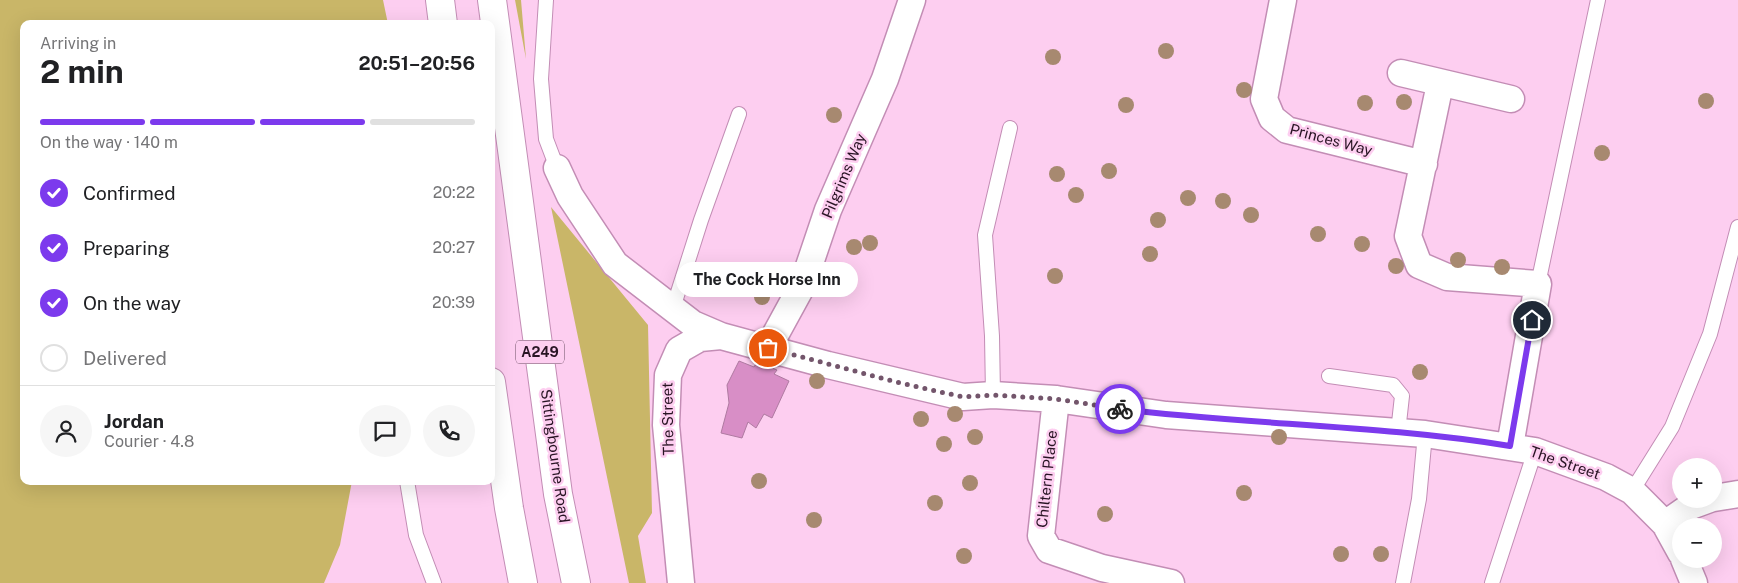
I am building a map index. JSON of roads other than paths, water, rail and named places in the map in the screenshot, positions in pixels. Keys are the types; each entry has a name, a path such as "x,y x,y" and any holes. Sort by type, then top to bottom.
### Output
{"highway":[{"path":"440,0 442,20"},
{"name":"Sittingbourne Road","path":"492,0 495,20"},
{"name":"Sittingbourne Road","path":"495,22 558,494 576,583"},
{"path":"495,410 509,508 523,583"}],"street":[{"name":"Pilgrims Way","path":"768,348 803,284 828,210 885,79 912,0"},
{"name":"Princes Way","path":"1283,0 1264,99 1272,118 1287,130 1424,164"},
{"path":"1401,74 1511,99"},
{"path":"1440,84 1408,236 1419,265 1447,277 1538,284 1523,448"},
{"path":"557,168 570,196 615,264 693,324 721,336"},
{"name":"The Street","path":"681,583 666,425 668,375 678,350 700,338 721,336 896,382 963,397 993,395 1056,399 1166,415 1425,434 1523,448 1606,477 1632,491 1664,524 1672,538"},
{"name":"Chiltern Place","path":"1056,399 1040,536 1049,550 1102,568 1171,582"},
{"path":"1722,497 1738,494"},
{"path":"1664,524 1688,508"},
{"path":"1688,568 1694,583"}],"lane":[{"path":"546,0 541,79 546,140 557,168"},
{"path":"1538,284 1598,0"},
{"path":"674,308 701,220 739,114"},
{"path":"993,395 992,336 985,235 1010,128"},
{"path":"1632,491 1672,427 1710,334 1738,227"},
{"path":"1330,376 1394,385 1402,396 1398,432"},
{"path":"1403,583 1419,499 1425,434"},
{"path":"1492,583 1523,448"},
{"path":"408,485 416,535 434,583"}],"place":[{"name":"The Cock Horse Inn","path":"768,348"}]}
